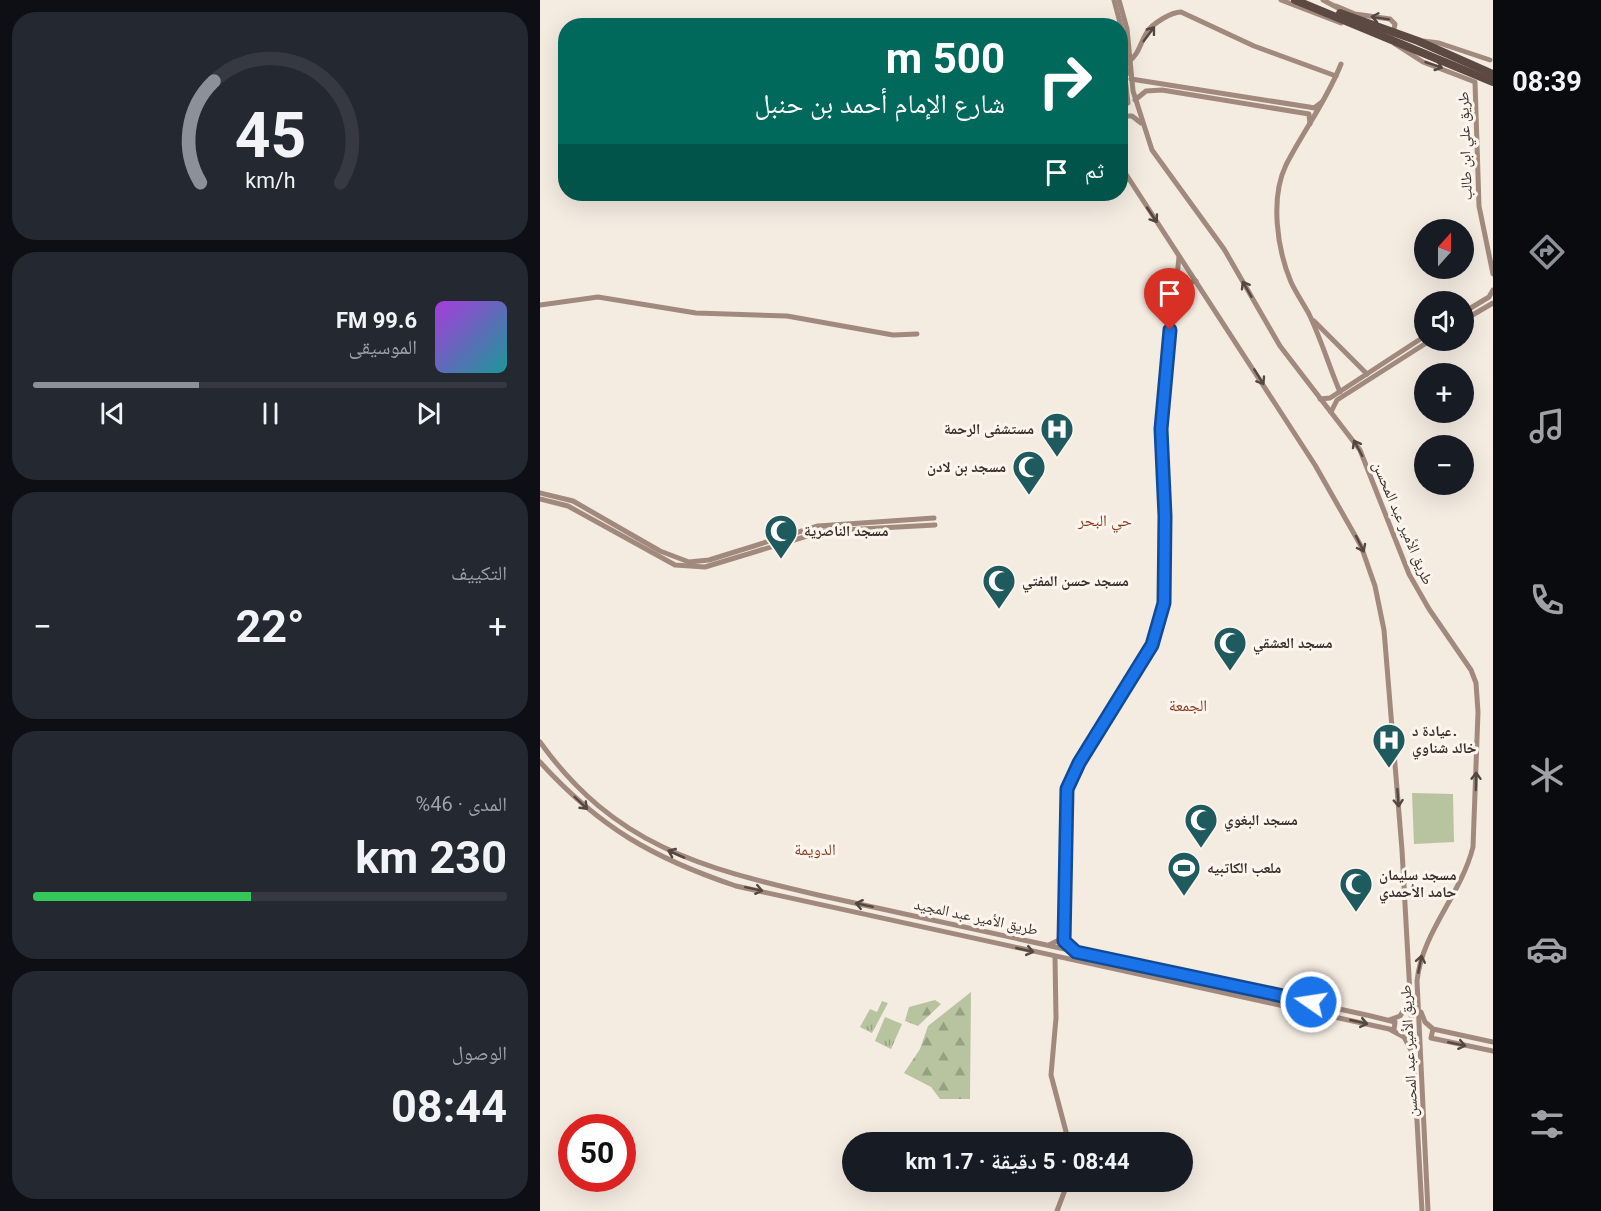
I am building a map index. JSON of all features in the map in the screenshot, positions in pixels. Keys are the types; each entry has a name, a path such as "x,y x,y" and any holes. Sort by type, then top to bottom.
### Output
{"highway":[{"path":"1296,0 1346,16 1493,82"},
{"path":"1311,3 1375,33 1418,41 1493,74"}],"main road":[{"path":"1114,0 1119,18"},
{"name":"طريق الأمير عبد المحسن","path":"1119,0 1124,18"},
{"path":"1281,0 1375,33"},
{"path":"1323,0 1355,14 1390,19 1395,24 1389,35"},
{"path":"1336,6 1346,16"},
{"path":"1128,62 1133,58 1149,30 1176,12 1203,21 1254,46 1336,75"},
{"name":"طريق علي ابن طالب","path":"1389,35 1423,62 1469,77 1475,82 1478,90 1475,122 1479,206 1493,274"},
{"path":"1418,41 1439,43 1490,60"},
{"name":"طريق الأمير عبد المحسن","path":"1128,62 1135,100 1152,150 1210,229 1280,346 1360,450 1409,574 1429,609 1471,670 1476,683 1478,712 1473,847 1467,867 1424,947 1418,972 1425,1203 1422,1211"},
{"path":"1340,392 1309,315 1291,284 1282,257 1278,201 1279,188 1286,166 1325,99 1341,64"},
{"path":"1131,79 1163,87 1309,110 1318,106 1325,99"},
{"path":"1135,100 1146,91 1163,87"},
{"path":"1309,110 1310,125"},
{"path":"1128,116 1132,116 1142,124"},
{"name":"طريق الأمير عبد المحسن","path":"1128,177 1336,500 1365,556 1378,596 1425,1203 1430,1211"},
{"path":"1076,952 1064,941 1067,789 1079,763 1152,645 1164,603 1165,516 1161,429 1172,305 1179,257"},
{"path":"1172,305 1177,292 1187,283 1196,281"},
{"path":"1474,306 1489,297 1493,290"},
{"path":"540,305 598,297 696,313 787,316 893,335 917,334"},
{"path":"1474,314 1493,303"},
{"path":"1309,315 1325,335 1366,374"},
{"path":"1320,399 1330,398 1414,343"},
{"path":"1331,412 1337,400 1414,351"},
{"path":"540,493 573,501 660,551 689,562 720,557 818,526 934,518"},
{"path":"540,499 568,506 667,561 688,568 705,567 824,531 935,525"},
{"path":"1372,600 1378,596"},
{"name":"طريق الأمير عبد المجيد","path":"540,742 565,775 621,824 657,845 698,864 740,877 1389,1020"},
{"name":"طريق الأمير عبد المجيد","path":"540,762 589,811 651,852 695,872 736,886 1387,1028"},
{"path":"887,918 888,910"},
{"path":"1048,945 1059,940 1064,925"},
{"path":"1055,957 1057,1002 1051,1075 1066,1132"},
{"path":"1180,982 1182,973"},
{"path":"1389,1020 1404,1013 1409,999"},
{"path":"1419,1007 1425,1022 1432,1029 1493,1042"},
{"path":"1387,1028 1394,1030 1396,1026 1395,1022 1389,1020"},
{"path":"1387,1028 1404,1037 1413,1054"},
{"path":"1421,1053 1431,1038 1432,1029"},
{"path":"1431,1038 1493,1052"},
{"path":"1057,1211 1064,1192"}],"green space":[{"path":"1412,793 1453,794 1454,842 1414,844"},
{"path":"971,992 970,1099 940,1099 931,1087 904,1073 920,1049 928,1026"},
{"path":"935,1000 941,1004 918,1026 905,1021 909,1007"},
{"path":"882,1001 888,1003 872,1033 860,1027 870,1009 877,1012"},
{"path":"885,1017 902,1024 891,1049 875,1041"}],"place":[{"name":"مستشفى الرحمة","path":"1057,458"},
{"name":"مسجد بن لادن","path":"1029,496"},
{"name":"مسجد الناصرية","path":"781,560"},
{"name":"مسجد حسن المفتي","path":"999,610"},
{"name":"مسجد العشقي","path":"1230,672"},
{"name":"عيادة د. خالد شناوي","path":"1389,769"},
{"name":"مسجد البغوي","path":"1201,849"},
{"name":"ملعب الكاتبيه","path":"1184,897"},
{"name":"مسجد سليمان حامد الأحمدي","path":"1356,913"}],"district":[{"name":"حي البحر","path":"1105,520"},
{"name":"الجمعة","path":"1188,705"},
{"name":"الدويمة","path":"815,849"}],"route":[{"path":"1170,330 1161,429 1165,516 1164,603 1152,645 1069,782 1065,799 1064,821 1064,941 1076,952 1311,1002"}]}
